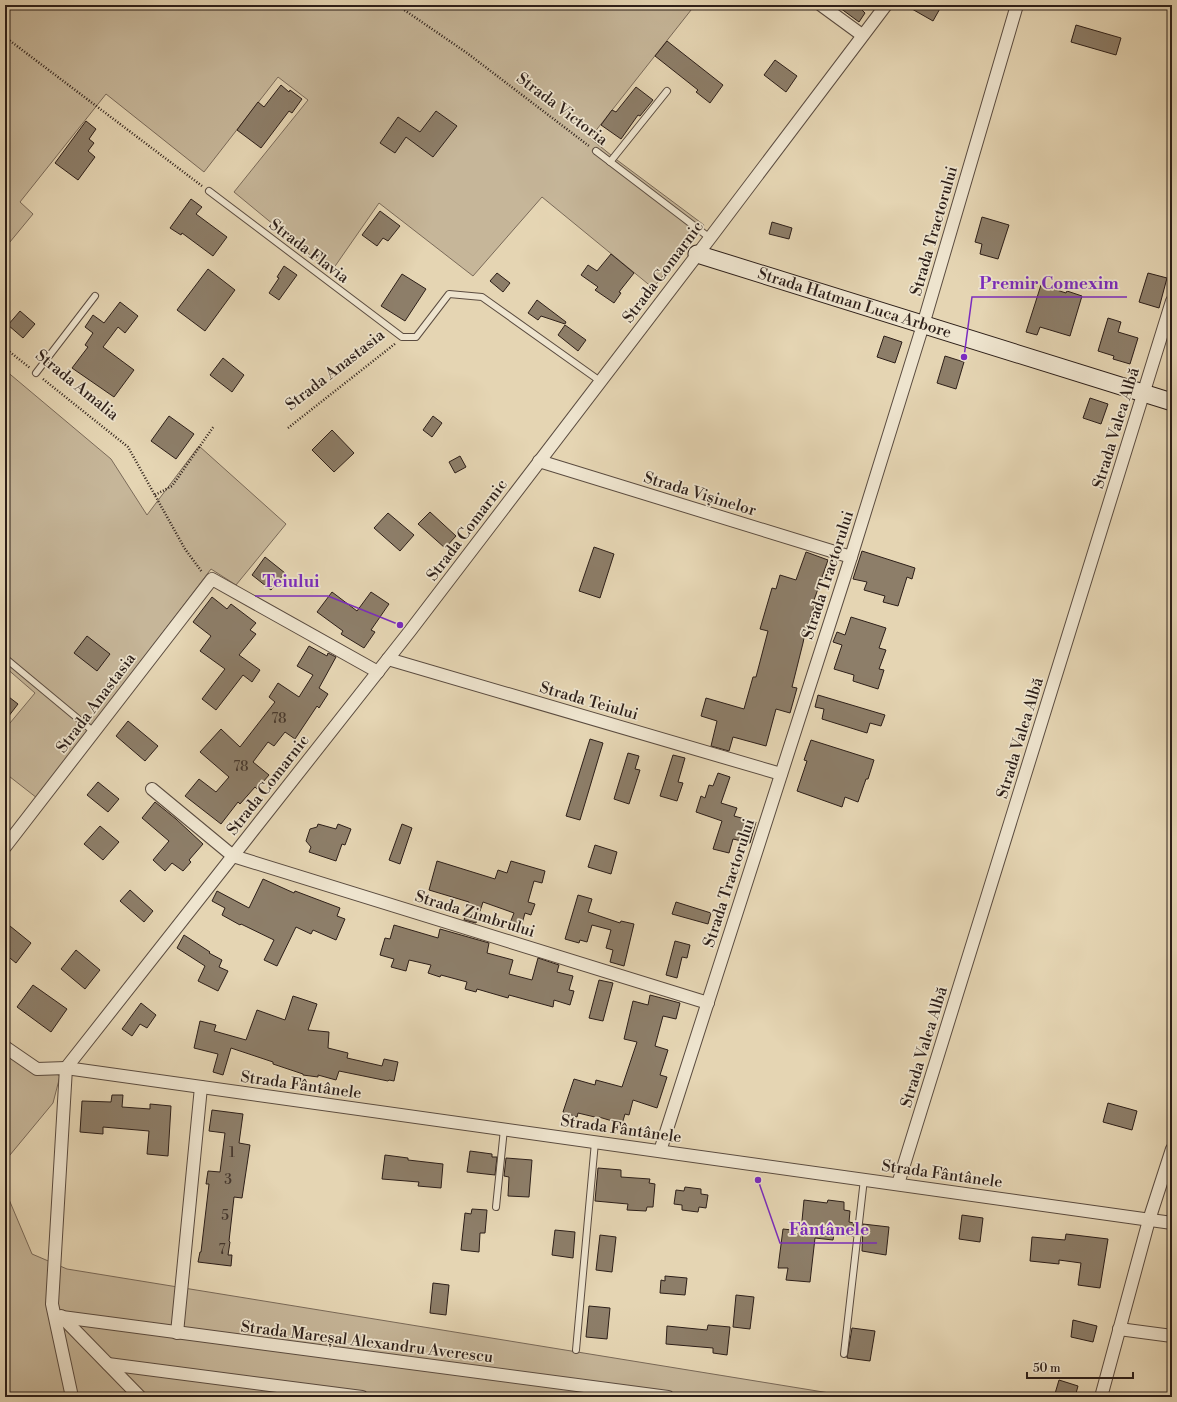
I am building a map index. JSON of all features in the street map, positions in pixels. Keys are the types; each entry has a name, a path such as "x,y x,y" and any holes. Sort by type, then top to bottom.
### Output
{"street":[{"path":"821,5 862,35"},
{"name":"Strada Comarnic","path":"66,1068 378,672 886,5"},
{"name":"Strada Tractorului","path":"660,1151 851,557 923,325 1017,5"},
{"name":"Strada Hatman Luca Arbore","path":"697,254 1172,402"},
{"name":"Strada Valea Albă","path":"898,1184 1172,301"},
{"name":"Strada Vișinelor","path":"539,461 851,557"},
{"path":"212,579 378,672"},
{"name":"Strada Anastasia","path":"5,847 212,579"},
{"name":"Strada Teiului","path":"388,659 781,774"},
{"path":"152,789 233,856"},
{"name":"Strada Zimbrului","path":"233,856 708,1003"},
{"name":"Strada Fântânele","path":"5,1047 37,1069 66,1068 1172,1223"},
{"path":"66,1068 52,1304 72,1397"},
{"path":"177,1333 201,1087"},
{"path":"1101,1397 1149,1220 1172,1149"},
{"path":"52,1304 62,1317 140,1397"},
{"name":"Strada Mareșal Alexandru Averescu","path":"62,1317 668,1397"},
{"path":"1119,1329 1172,1336"},
{"path":"108,1364 362,1397"}],"lane":[{"path":"610,162 667,91"},
{"name":"Strada Victoria","path":"596,151 710,238"},
{"name":"Strada Flavia","path":"209,191 402,337"},
{"path":"402,337 416,337 449,294 482,297 600,381"},
{"path":"36,373 95,296"},
{"path":"5,658 94,732"},
{"path":"496,1207 504,1129"},
{"path":"576,1350 596,1142"},
{"path":"844,1354 864,1179"}],"path":[{"name":"Strada Victoria","path":"397,5 467,53 596,151"},
{"path":"5,37 209,191"},
{"name":"Strada Anastasia","path":"288,428 402,337"},
{"name":"Strada Amalia","path":"5,348 128,447 155,495"},
{"path":"212,579 200,570 185,549 155,495 172,486 214,426"}],"shaded area":[{"path":"5,5 695,5 590,138 704,225 653,288 542,197 473,276 379,203 331,272 234,192 308,100 278,77 204,172 106,94 20,202 33,214 5,248"},
{"path":"5,370 111,459 147,515 199,446 286,524 236,585 211,569 37,798 5,773 5,729 35,693 5,667"},
{"path":"5,1046 60,1076 53,1103 5,1161"},
{"path":"5,1190 32,1254 67,1269 854,1397 5,1397"}],"building":[{"path":"836,5 864,5 861,9 865,13 859,22"},
{"path":"905,5 942,5 933,21"},
{"path":"1076,25 1121,38 1116,55 1071,42"},
{"path":"667,41 723,85 710,103 696,92 698,90 655,56"},
{"path":"775,60 797,76 786,92 764,75"},
{"path":"281,85 289,92 290,90 302,99 292,113 289,111 261,148 237,130 258,102 264,107"},
{"path":"636,87 653,100 640,116 638,115 621,139 601,125 612,110 616,112"},
{"path":"436,111 457,126 433,157 406,137 395,153 380,143 398,117 420,132"},
{"path":"86,121 96,129 89,139 94,143 88,151 95,157 78,180 55,163"},
{"path":"191,199 202,207 196,214 227,237 213,256 182,233 181,235 170,228"},
{"path":"380,211 400,226 388,241 383,238 377,246 362,235"},
{"path":"982,217 1009,225 998,259 980,254 982,244 975,242"},
{"path":"772,222 792,228 789,239 769,234"},
{"path":"611,254 634,273 619,292 621,293 614,303 595,290 598,287 581,275 588,265 597,271"},
{"path":"284,266 297,275 279,300 269,293 279,278 277,277"},
{"path":"208,269 235,290 205,331 177,310"},
{"path":"497,273 510,283 503,292 490,281"},
{"path":"1148,273 1167,278 1159,308 1139,302"},
{"path":"402,274 426,289 405,321 381,306"},
{"path":"1041,285 1066,293 1067,291 1082,296 1070,336 1040,327 1037,335 1026,332"},
{"path":"537,300 566,322 565,324 541,316 538,320 528,313"},
{"path":"120,302 138,316 125,333 118,327 103,347 134,370 114,397 72,368 88,347 85,345 93,333 85,327 93,315 104,323"},
{"path":"20,311 35,324 23,338 8,325"},
{"path":"1108,318 1121,322 1118,332 1138,338 1130,364 1113,359 1114,356 1098,351"},
{"path":"565,325 586,340 578,351 558,335"},
{"path":"884,336 902,342 895,363 877,357"},
{"path":"945,356 964,362 956,389 937,383"},
{"path":"223,358 244,375 232,392 210,375"},
{"path":"1090,398 1108,404 1101,424 1083,418"},
{"path":"169,416 194,434 176,459 151,441"},
{"path":"433,416 442,423 432,437 423,430"},
{"path":"332,430 354,453 334,472 312,450"},
{"path":"460,456 466,467 455,473 449,462"},
{"path":"430,512 456,536 445,548 418,524"},
{"path":"388,513 414,535 400,551 374,528"},
{"path":"594,547 614,554 600,598 579,591"},
{"path":"862,551 915,568 912,579 907,577 898,606 883,602 885,596 864,590 867,582 853,579"},
{"path":"806,552 828,560 813,603 815,604 805,633 792,687 797,688 790,713 776,709 766,746 733,737 729,751 711,746 717,721 701,716 706,698 744,709 753,677 756,677 768,631 760,629 772,588 776,589 780,575 796,580"},
{"path":"265,557 285,573 271,590 252,575"},
{"path":"332,592 357,611 371,592 389,604 371,630 375,632 364,648 341,634 343,631 317,612"},
{"path":"212,597 227,609 231,604 256,623 250,630 256,634 239,655 260,670 252,682 243,675 216,710 202,699 225,669 200,651 211,636 193,622"},
{"path":"851,617 886,628 879,648 886,650 879,669 884,670 878,689 853,681 854,675 834,669 842,645 833,642 837,632 845,635"},
{"path":"87,636 110,654 97,671 74,653"},
{"path":"309,646 327,656 328,653 336,657 319,688 328,694 319,708 317,706 295,739 285,732 274,746 268,742 253,762 269,775 257,789 255,787 240,804 238,802 221,824 185,796 199,779 216,792 229,777 200,752 221,729 240,747 275,702 269,697 278,683 299,697 313,675 297,666"},
{"path":"5,694 18,704 5,721"},
{"path":"818,695 885,715 881,726 870,723 867,733 822,719 824,709 815,707"},
{"path":"128,721 158,746 145,761 116,736"},
{"path":"590,739 603,743 580,820 566,816"},
{"path":"811,740 874,760 858,802 845,797 842,807 797,791 807,761 804,760"},
{"path":"628,753 639,756 635,769 640,770 629,804 614,799"},
{"path":"673,755 685,758 678,782 683,783 677,801 660,796"},
{"path":"718,773 730,777 721,803 737,808 734,816 756,822 750,843 733,839 729,853 713,849 722,821 696,812 701,796 705,798 709,785 713,786"},
{"path":"98,782 119,799 108,812 87,795"},
{"path":"155,802 203,844 189,860 191,862 183,871 172,863 165,871 153,860 169,841 142,818"},
{"path":"318,824 336,829 338,824 351,829 345,845 342,844 336,861 309,852 311,847 306,841 310,829 317,827"},
{"path":"402,824 412,828 400,864 389,860"},
{"path":"100,826 119,842 103,860 84,844"},
{"path":"595,845 617,852 611,874 588,867"},
{"path":"437,861 495,879 498,870 507,873 511,861 545,871 542,883 534,881 528,902 535,904 531,915 525,913 521,927 510,923 514,913 483,902 476,923 464,920 469,902 429,890"},
{"path":"263,879 294,893 295,891 340,908 337,916 345,919 336,940 313,930 311,934 296,927 277,966 264,960 274,940 241,924 240,925 222,915 225,908 212,901 217,891 249,908"},
{"path":"130,890 153,911 144,922 120,901"},
{"path":"578,895 592,899 588,912 620,923 621,921 634,924 624,966 610,962 613,950 606,948 611,930 592,925 587,942 580,940 579,943 565,939"},
{"path":"676,902 711,913 708,924 672,914"},
{"path":"5,922 31,943 16,963 5,954"},
{"path":"394,925 438,938 440,929 489,943 487,953 513,960 509,974 532,980 538,958 559,965 557,972 573,976 569,990 574,991 570,1005 554,1000 553,1007 509,995 508,998 477,989 476,992 465,989 467,982 428,973 431,965 409,960 406,971 391,967 394,959 380,955 385,938 390,939"},
{"path":"184,935 210,952 209,953 222,960 219,967 228,971 218,991 198,981 205,966 177,948"},
{"path":"675,941 690,945 687,958 682,957 677,978 666,975"},
{"path":"76,950 100,970 85,989 61,969"},
{"path":"599,980 613,983 603,1021 589,1018"},
{"path":"33,985 67,1009 51,1032 17,1007"},
{"path":"650,995 680,1003 676,1019 663,1016 655,1046 668,1050 660,1075 667,1077 657,1108 633,1100 629,1115 625,1114 622,1124 599,1117 578,1113 577,1117 563,1112 574,1079 595,1085 596,1080 622,1087 637,1042 624,1039 633,1001 648,1005"},
{"path":"293,996 317,1004 308,1030 329,1032 328,1048 348,1053 347,1058 382,1066 384,1059 398,1062 394,1081 339,1071 336,1080 318,1075 318,1077 303,1075 273,1064 273,1062 231,1048 223,1075 213,1072 218,1054 194,1048 200,1021 216,1025 214,1031 246,1040 257,1010 285,1020"},
{"path":"141,1003 156,1015 147,1028 140,1024 132,1036 122,1029"},
{"path":"112,1095 123,1095 122,1107 150,1109 150,1104 171,1106 168,1156 147,1154 149,1131 103,1127 103,1134 80,1132 82,1101 111,1102"},
{"path":"1108,1103 1137,1111 1132,1130 1103,1122"},
{"path":"212,1110 243,1114 239,1143 250,1145 242,1198 234,1197 228,1255 232,1255 231,1266 198,1262 201,1252 209,1184 206,1184 208,1171 220,1172 225,1133 209,1131"},
{"path":"470,1151 492,1154 492,1157 497,1157 495,1175 467,1172"},
{"path":"385,1155 408,1158 408,1160 443,1164 441,1188 418,1186 419,1182 382,1179"},
{"path":"506,1158 532,1160 529,1197 508,1196 509,1177 504,1176"},
{"path":"598,1168 621,1170 621,1177 650,1179 649,1183 655,1184 653,1207 647,1207 646,1211 627,1210 628,1204 595,1201"},
{"path":"685,1187 701,1189 701,1194 708,1195 706,1208 699,1207 698,1212 682,1210 682,1205 674,1204 676,1190 684,1191"},
{"path":"804,1200 827,1203 828,1200 844,1202 844,1210 850,1211 849,1222 854,1223 853,1236 834,1234 833,1240 815,1238 810,1282 786,1280 788,1268 778,1268 783,1229 801,1231"},
{"path":"472,1209 487,1210 485,1233 480,1233 479,1252 461,1250 465,1213 471,1214"},
{"path":"962,1215 983,1218 980,1242 959,1239"},
{"path":"863,1224 889,1227 886,1255 862,1251"},
{"path":"555,1230 575,1232 573,1258 552,1255"},
{"path":"1066,1234 1108,1239 1100,1288 1078,1285 1081,1263 1059,1260 1059,1264 1030,1261 1032,1237 1065,1240"},
{"path":"600,1235 616,1237 612,1272 596,1270"},
{"path":"665,1276 687,1278 685,1295 660,1293 661,1280 665,1281"},
{"path":"433,1283 449,1285 446,1315 430,1313"},
{"path":"736,1295 754,1297 750,1329 733,1327"},
{"path":"589,1306 610,1308 607,1339 586,1337"},
{"path":"1073,1320 1097,1326 1093,1342 1071,1337"},
{"path":"708,1325 730,1327 727,1355 713,1353 713,1348 666,1344 667,1326 707,1330"},
{"path":"852,1328 875,1331 870,1361 847,1358"},
{"path":"1059,1380 1078,1386 1075,1397 1054,1397"}],"place":[{"name":"Premir Comexim","path":"964,357"},
{"name":"Teiului","path":"400,625"},
{"name":"Fântânele","path":"758,1180"}]}
